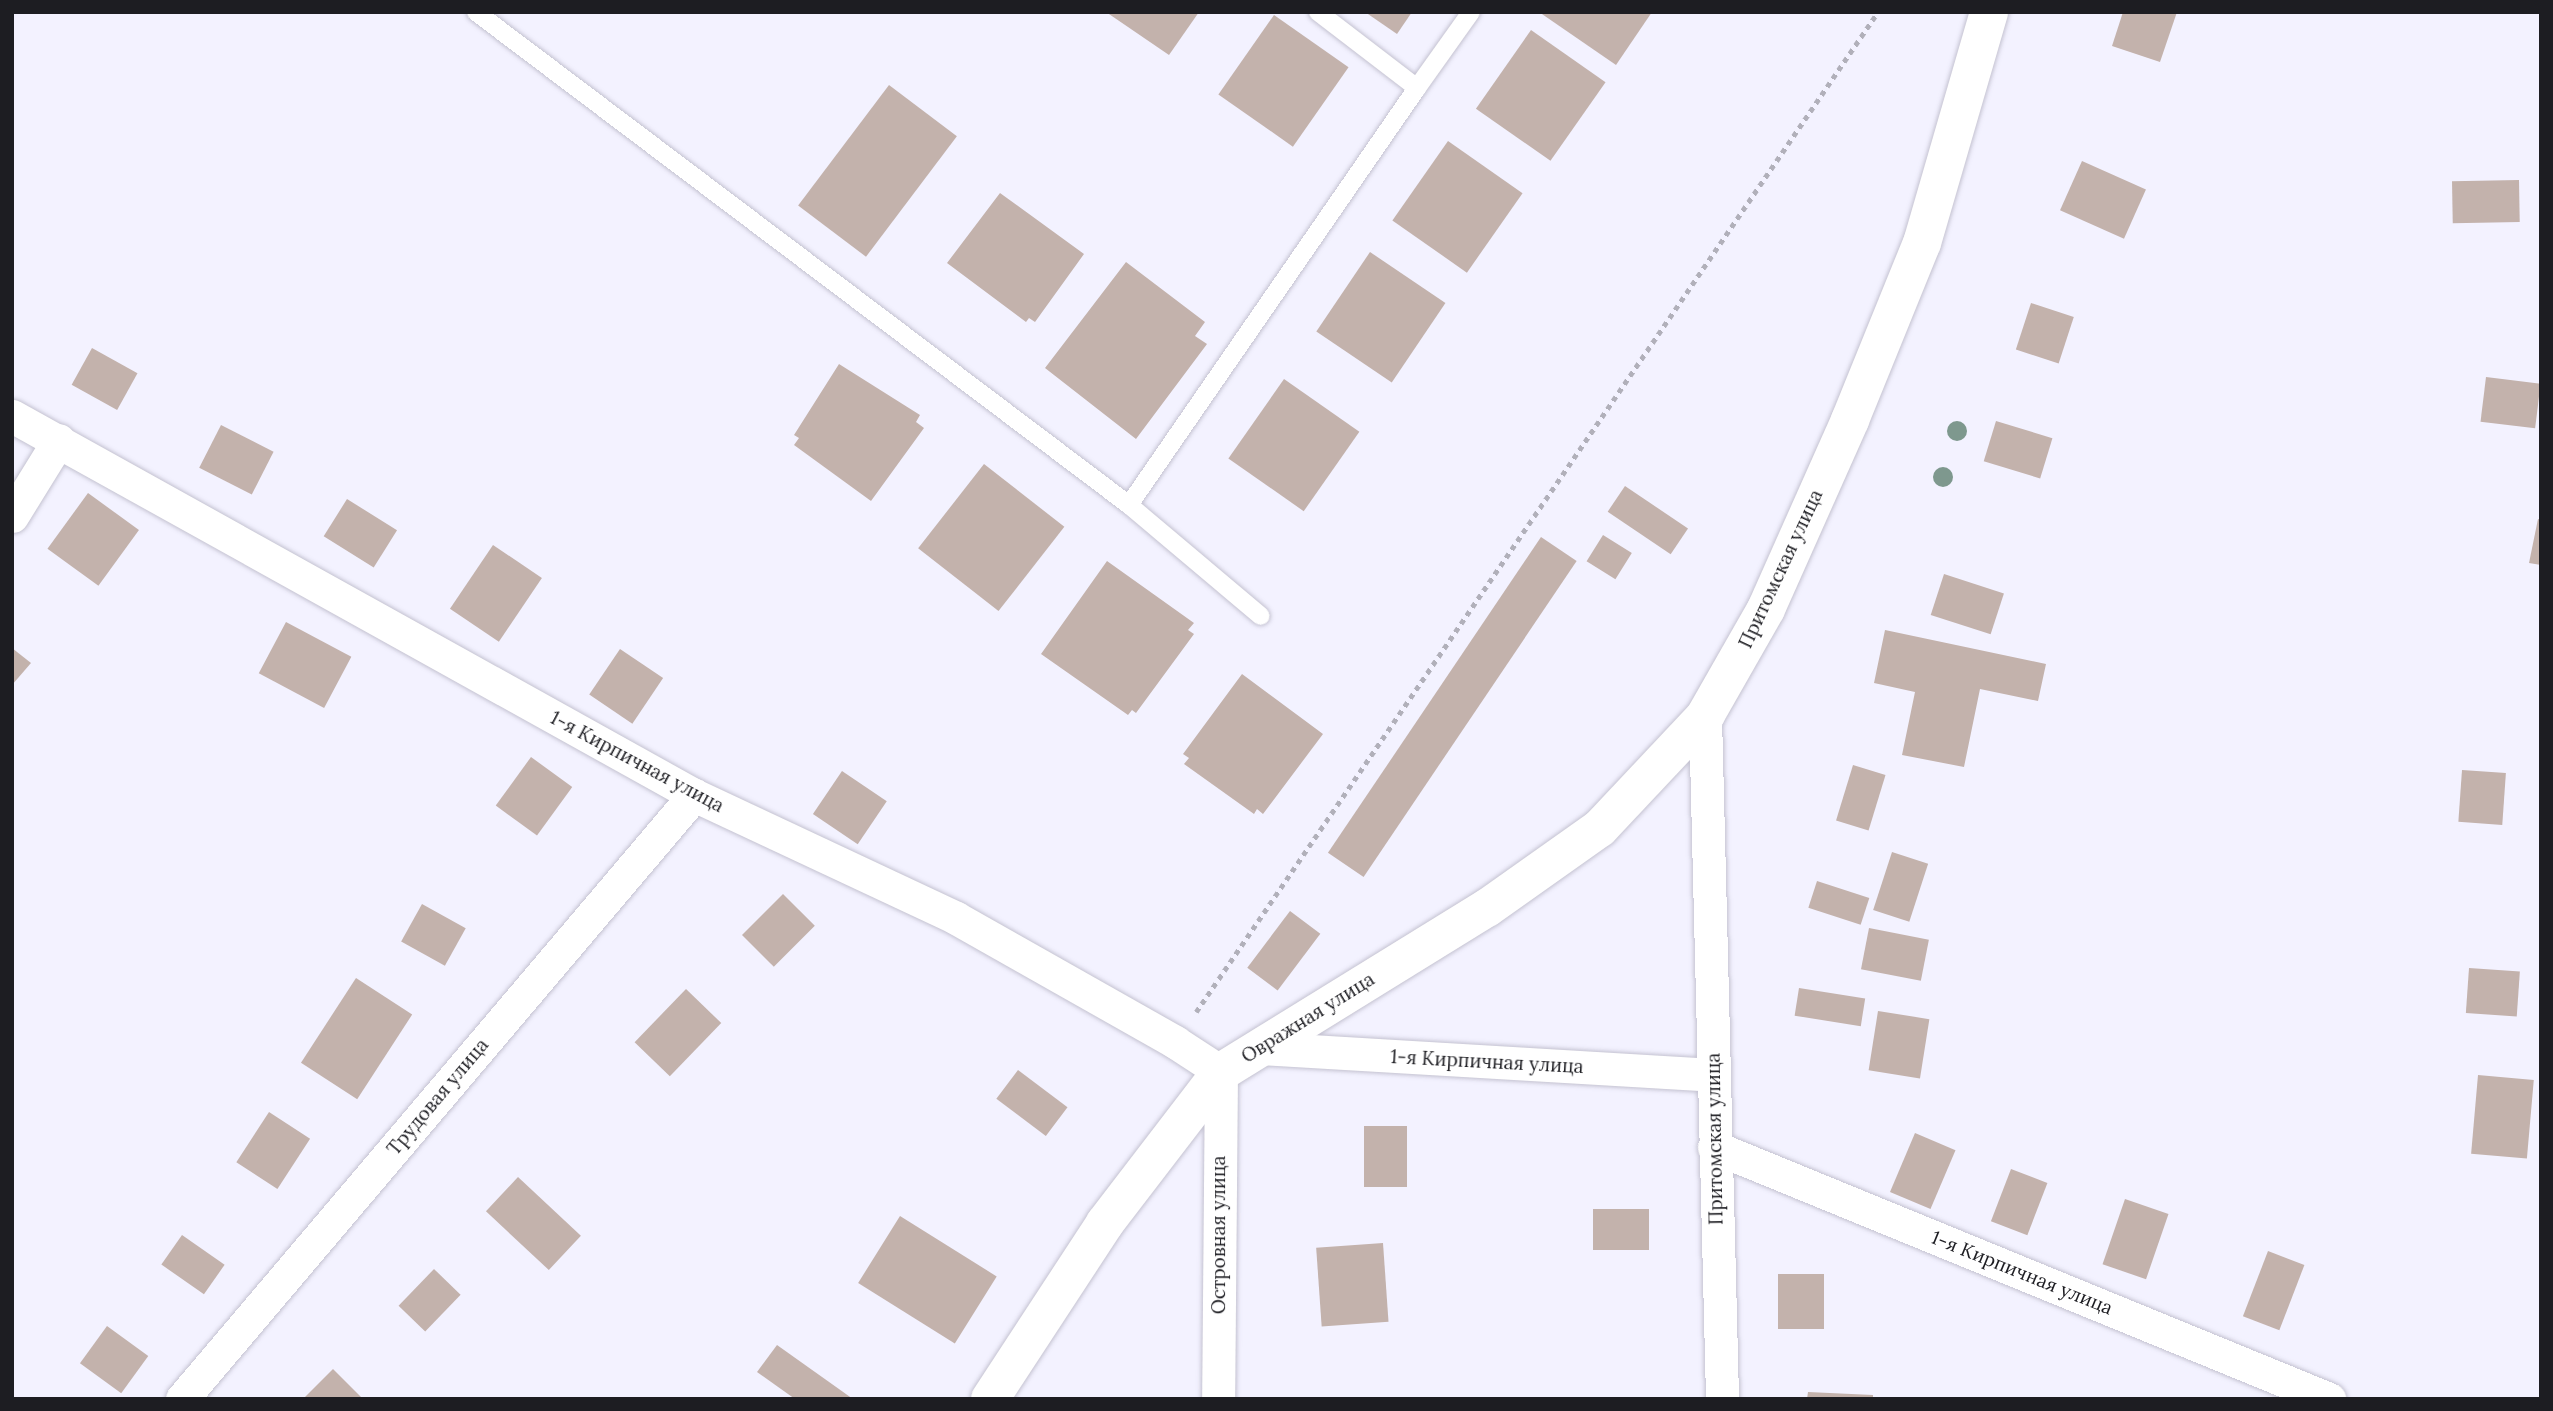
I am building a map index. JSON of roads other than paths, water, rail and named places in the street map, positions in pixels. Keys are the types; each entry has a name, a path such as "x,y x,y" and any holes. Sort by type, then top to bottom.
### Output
{"street":[{"name":"Притомская улица","path":"1722,1399 1705,716 1766,609 1917,256 1989,12"},
{"name":"1-я Кирпичная улица","path":"12,416 694,795 956,918 1175,1042 1221,1072"},
{"path":"12,516 59,440"},
{"name":"Овражная улица","path":"990,1399 1105,1223 1221,1072 1487,908 1600,828 1705,716"},
{"name":"Трудовая улица","path":"182,1399 694,795"},
{"name":"1-я Кирпичная улица","path":"1260,1048 1713,1075"},
{"name":"Островная улица","path":"1218,1399 1221,1072"},
{"name":"1-я Кирпичная улица","path":"1714,1147 2329,1399"}],"lane":[{"path":"476,12 1129,505 1261,616"},
{"path":"1318,12 1417,88"},
{"path":"1129,505 1471,12"}]}
